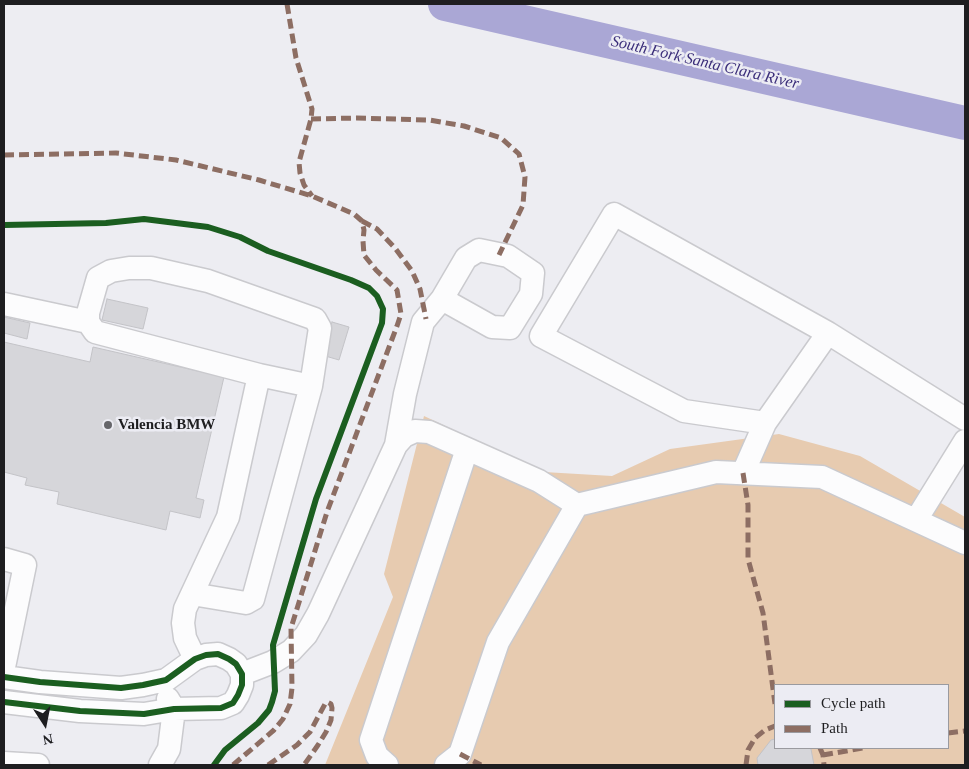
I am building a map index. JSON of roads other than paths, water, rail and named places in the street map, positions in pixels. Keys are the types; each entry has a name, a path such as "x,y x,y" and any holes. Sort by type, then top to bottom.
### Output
{"street":[{"path":"765,422 684,411 541,336 614,214 828,333 965,419"},
{"path":"192,594 246,603 254,599 311,386 320,328 315,320 208,281 151,268 129,268 111,271 98,278 88,314 88,322 95,332 259,375 311,386"},
{"path":"242,674 273,662 291,651 306,635 318,614 396,445 405,394 423,322 442,299"},
{"path":"4,304 88,322"},
{"path":"743,474 765,422 828,333"},
{"path":"195,659 185,638 183,623 185,610 228,517 259,375"},
{"path":"396,445 404,436 416,431 429,432 540,481 577,505 716,472 822,477 965,543"},
{"path":"916,520 965,441"},
{"path":"387,765 377,756 371,740 468,449"},
{"path":"446,765 460,754 498,642 577,505"},
{"path":"4,559 25,565 4,667"},
{"path":"4,677 40,682 120,688 166,680 195,659 206,655 218,654 229,658 236,664 242,674 242,685 238,695 233,702 221,708 174,710 144,714 4,702"},
{"path":"160,765 169,749 174,710 166,692 166,680"},
{"path":"4,763 38,765"}],"waterway":[{"name":"South Fork Santa Clara River","path":"445,4 965,123"}],"place":[{"name":"Valencia BMW","path":"108,425"}]}
